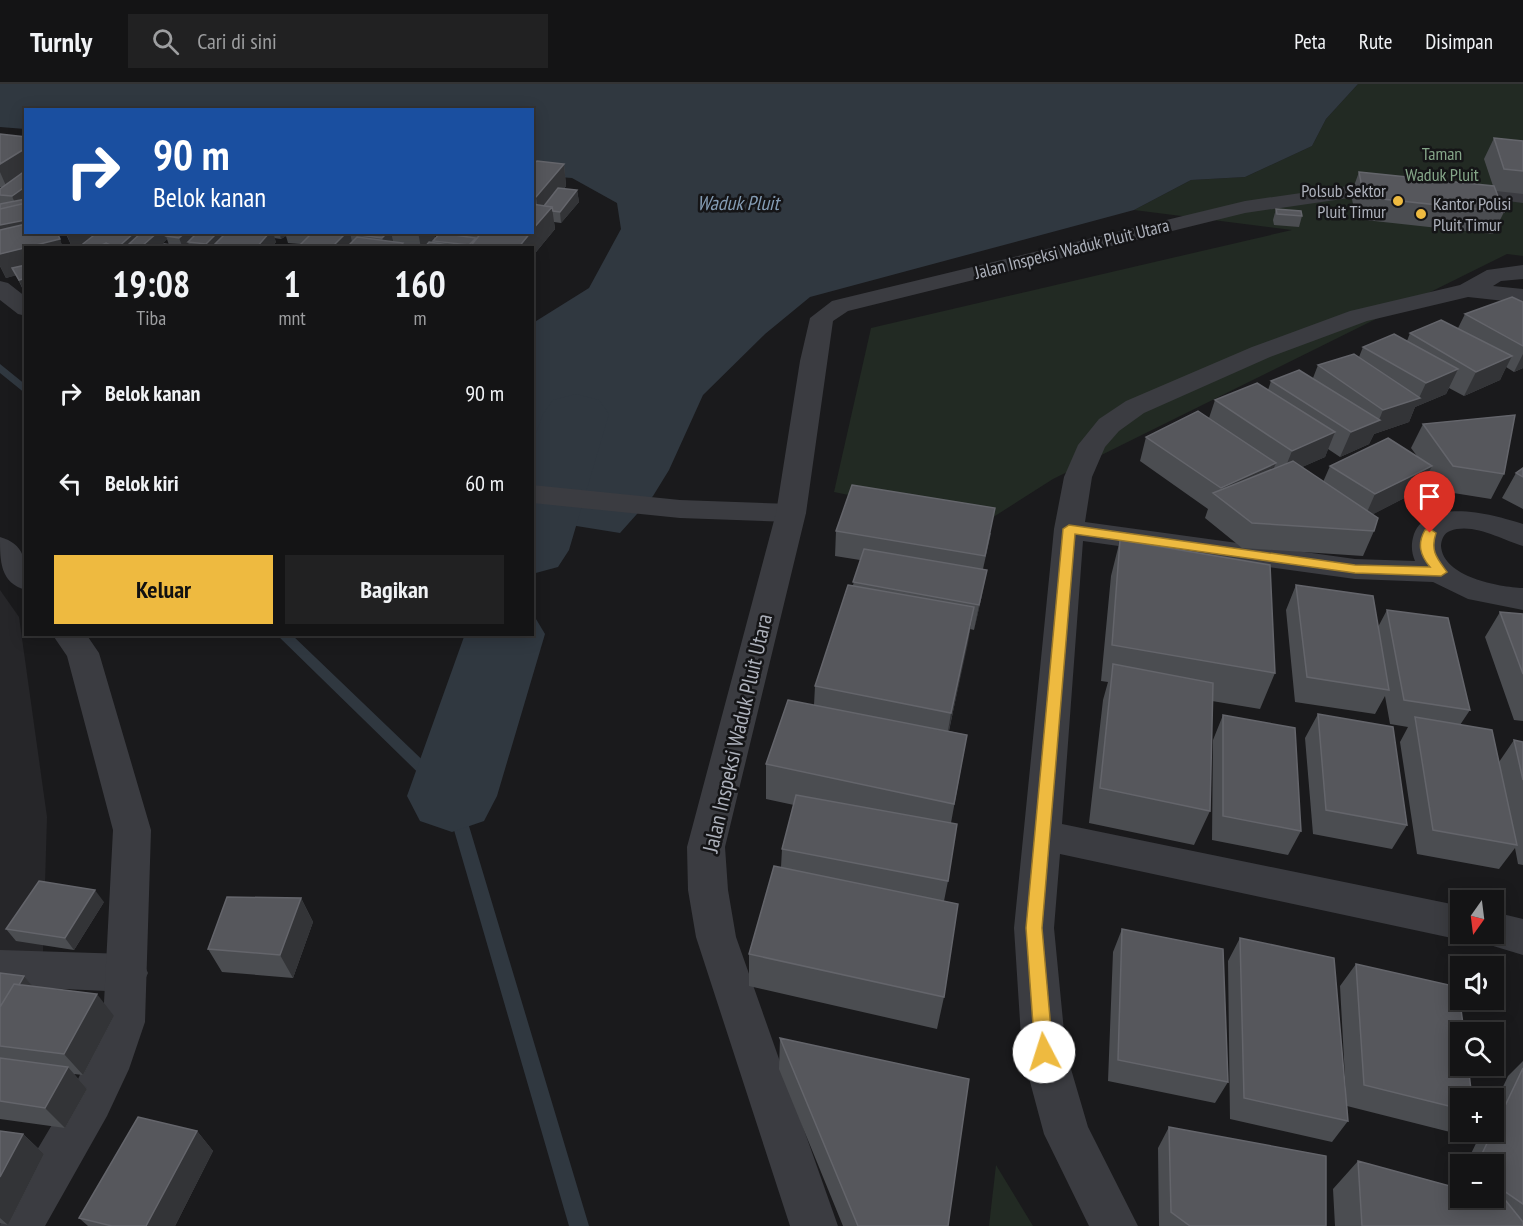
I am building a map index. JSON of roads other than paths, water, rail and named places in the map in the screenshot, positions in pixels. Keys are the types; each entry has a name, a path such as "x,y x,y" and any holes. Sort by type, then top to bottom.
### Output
{"street":[{"name":"Jalan Inspeksi Waduk Pluit Utara","path":"814,1226 716,937 708,890 706,847 790,513 813,361 822,318 840,306 1245,207 1363,190 1428,190 1523,197"},
{"path":"1114,1226 1067,1134 1044,1052 1034,928 1069,529 1078,477 1092,445 1109,425 1135,407 1261,352 1359,316 1523,272"},
{"path":"1481,283 1523,290"},
{"path":"1481,283 1523,296"},
{"path":"0,288 24,307"},
{"path":"534,494 680,509 790,513"},
{"path":"1523,536 1499,525 1457,520 1440,525 1430,533 1425,544 1430,558 1441,572 1458,584 1480,594 1503,599 1523,599"},
{"path":"1069,529 1355,569 1441,572"},
{"path":"0,547 24,577"},
{"path":"19,1226 107,1069 124,1022 132,831 83,653 70,636"},
{"path":"1041,835 1450,921"},
{"path":"1504,932 1523,937"},
{"path":"0,968 127,973"}],"water":[{"name":"Waduk Pluit","path":"0,84 1358,84 1326,119 1312,146 1245,177 1191,180 1134,210 810,297 765,334 703,395 669,470 653,496 620,533 534,519 534,322 589,288 621,229 617,203 572,178 534,175 534,108 24,108 24,129 0,127"}],"waterway":[{"path":"0,367 24,389"},
{"path":"534,544 576,414"},
{"path":"284,636 452,796 579,1226"},
{"path":"452,796 504,636"}],"place":[{"name":"Polsub Sektor Pluit Timur","path":"1398,201"},
{"name":"Kantor Polisi Pluit Timur","path":"1421,214"}],"park label":[{"name":"Taman Waduk Pluit","path":"1442,164"}]}
